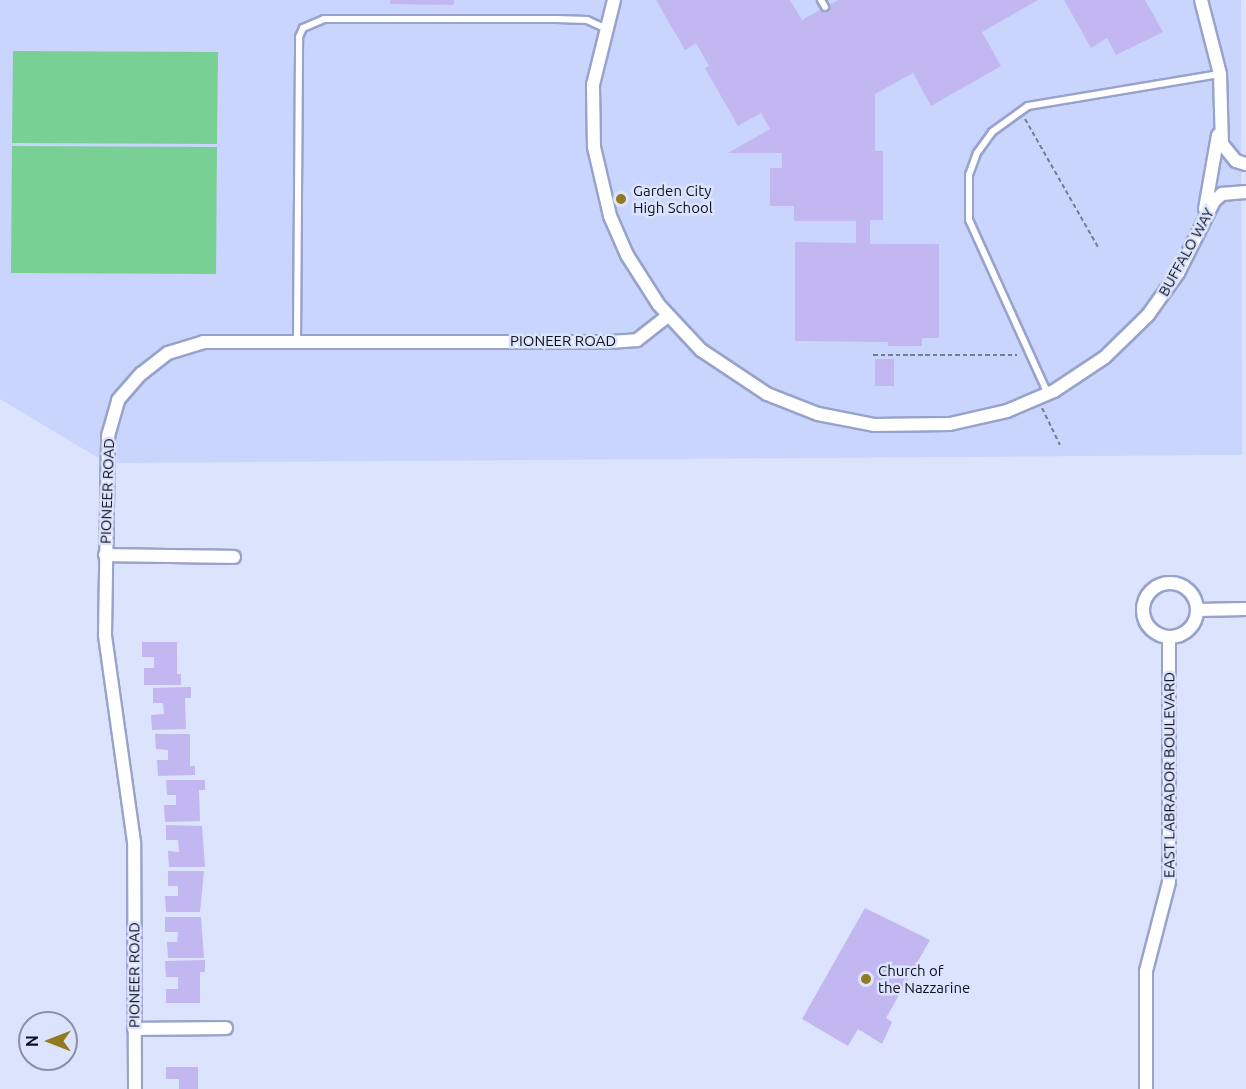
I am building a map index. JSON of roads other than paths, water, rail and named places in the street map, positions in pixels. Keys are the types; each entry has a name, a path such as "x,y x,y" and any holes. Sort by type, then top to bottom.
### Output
{"street":[{"name":"BUFFALO WAY","path":"614,0 604,28 593,85 594,147 599,178 627,255 668,316 701,350 743,381 793,405 846,421 898,426 950,424 1007,411 1048,394 1105,357 1148,315 1178,273 1208,209 1222,194 1246,192"},
{"path":"1201,0 1220,74 1222,144 1236,160 1246,164"},
{"path":"1201,225 1221,108"},
{"name":"PIONEER ROAD","path":"135,1089 134,842 105,635 108,436 118,400 141,374 168,353 203,342 637,340 668,316"},
{"path":"105,555 234,556"},
{"path":"1176,583 1191,593 1197,610 1185,633 1169,638 1160,636 1146,624 1142,606 1150,590 1158,585 1176,583"},
{"path":"1197,610 1246,609"},
{"name":"EAST LABRADOR BOULEVARD","path":"1146,1089 1146,971 1169,882 1169,638"},
{"path":"134,1029 226,1028"}],"lane":[{"path":"821,0 825,7"},
{"path":"297,340 299,37 303,28 324,19 557,19 587,20 604,28"},
{"path":"1048,394 969,220 969,175 977,153 992,132 1028,106 1220,74"}],"place":[{"name":"Garden City High School","path":"621,199"},
{"name":"Church of the Nazzarine","path":"866,979"}]}
